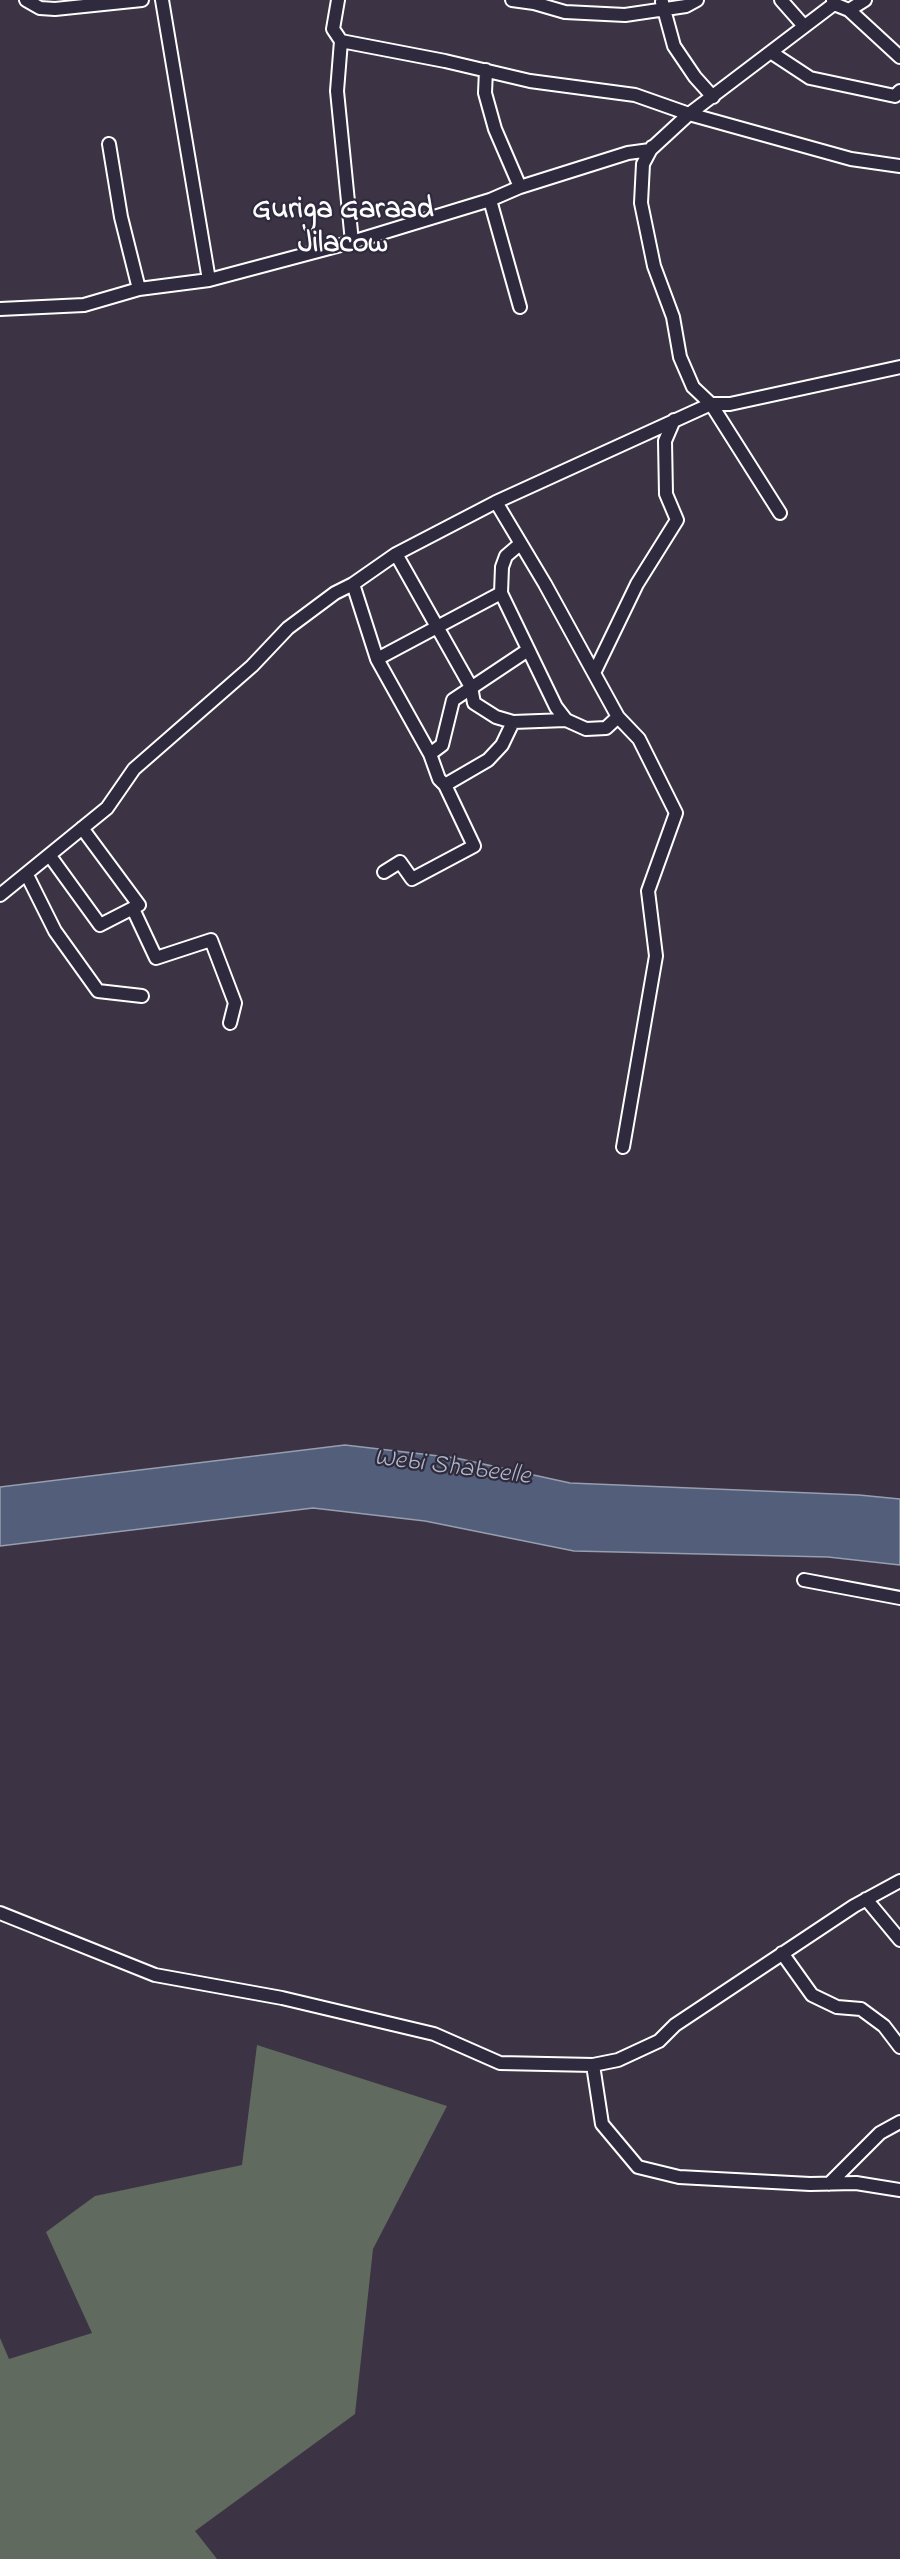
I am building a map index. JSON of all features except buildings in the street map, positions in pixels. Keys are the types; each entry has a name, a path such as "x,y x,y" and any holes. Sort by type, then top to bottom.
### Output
{"street":[{"path":"26,0 40,8 56,9 142,0"},
{"path":"162,0 209,280"},
{"path":"338,0 333,29 340,41 337,92 352,242"},
{"path":"512,0 534,2 565,12 625,15 663,4 686,6 697,0"},
{"path":"782,0 804,26"},
{"path":"849,10 865,0"},
{"path":"0,309 84,305 139,289 209,280 352,242 490,200 520,187 628,153 650,150 690,114 772,53 834,2 849,10 900,57"},
{"path":"663,4 674,46 695,77 713,97"},
{"path":"340,41 530,81 635,95 690,114 851,159 900,166"},
{"path":"772,53 810,78 895,96 900,91"},
{"path":"486,70 485,93 495,129 520,187"},
{"path":"110,144 121,217 139,289"},
{"path":"652,147 643,164 641,203 654,266 673,317 680,357 693,387 711,404 780,513"},
{"path":"490,200 520,307"},
{"path":"0,894 27,875 107,808 134,769 252,666 288,628 335,593 353,584 396,554 495,501 711,404 730,404 900,367"},
{"path":"594,673 637,584 678,520 666,494 665,441 674,420"},
{"path":"495,501 545,584 618,717 639,739 676,813 648,891 656,956 623,1147"},
{"path":"520,544 506,556 502,567 501,593 556,706 566,720"},
{"path":"396,554 471,687 474,702 496,717 513,722 566,720 586,729 606,728 618,717"},
{"path":"353,584 377,659 430,754 439,778 445,785 474,846 412,879 400,862 384,872"},
{"path":"377,659 501,593"},
{"path":"430,754 442,745 453,700 528,650"},
{"path":"445,785 488,760 502,746 513,722"},
{"path":"50,856 100,925 139,905 82,828"},
{"path":"27,875 55,931 98,991 142,996"},
{"path":"133,909 156,958 210,940 235,1003 230,1023"},
{"path":"804,1580 900,1598"},
{"path":"0,1913 155,1975 282,1998 434,2034 500,2063 593,2065 618,2060 660,2041 675,2025 782,1953 866,1899 900,1881"},
{"path":"866,1899 900,1940"},
{"path":"782,1953 812,1995 837,2007 861,2009 884,2026 900,2047"},
{"path":"593,2065 602,2124 638,2167 679,2177 829,2184 856,2183 900,2190"},
{"path":"829,2184 880,2133 900,2122"}],"green space":[{"path":"257,2045 447,2106 373,2249 355,2414 195,2531 217,2559 0,2559 0,2338 9,2359 92,2333 46,2232 95,2196 242,2165"}],"water":[{"name":"Webi Shabeelle","path":"345,1445 456,1458 570,1483 859,1495 900,1499 900,1565 828,1557 574,1551 425,1521 313,1508 0,1546 0,1487"}],"district":[{"name":"Guriga Garaad Jilacow","path":"343,229"}]}
